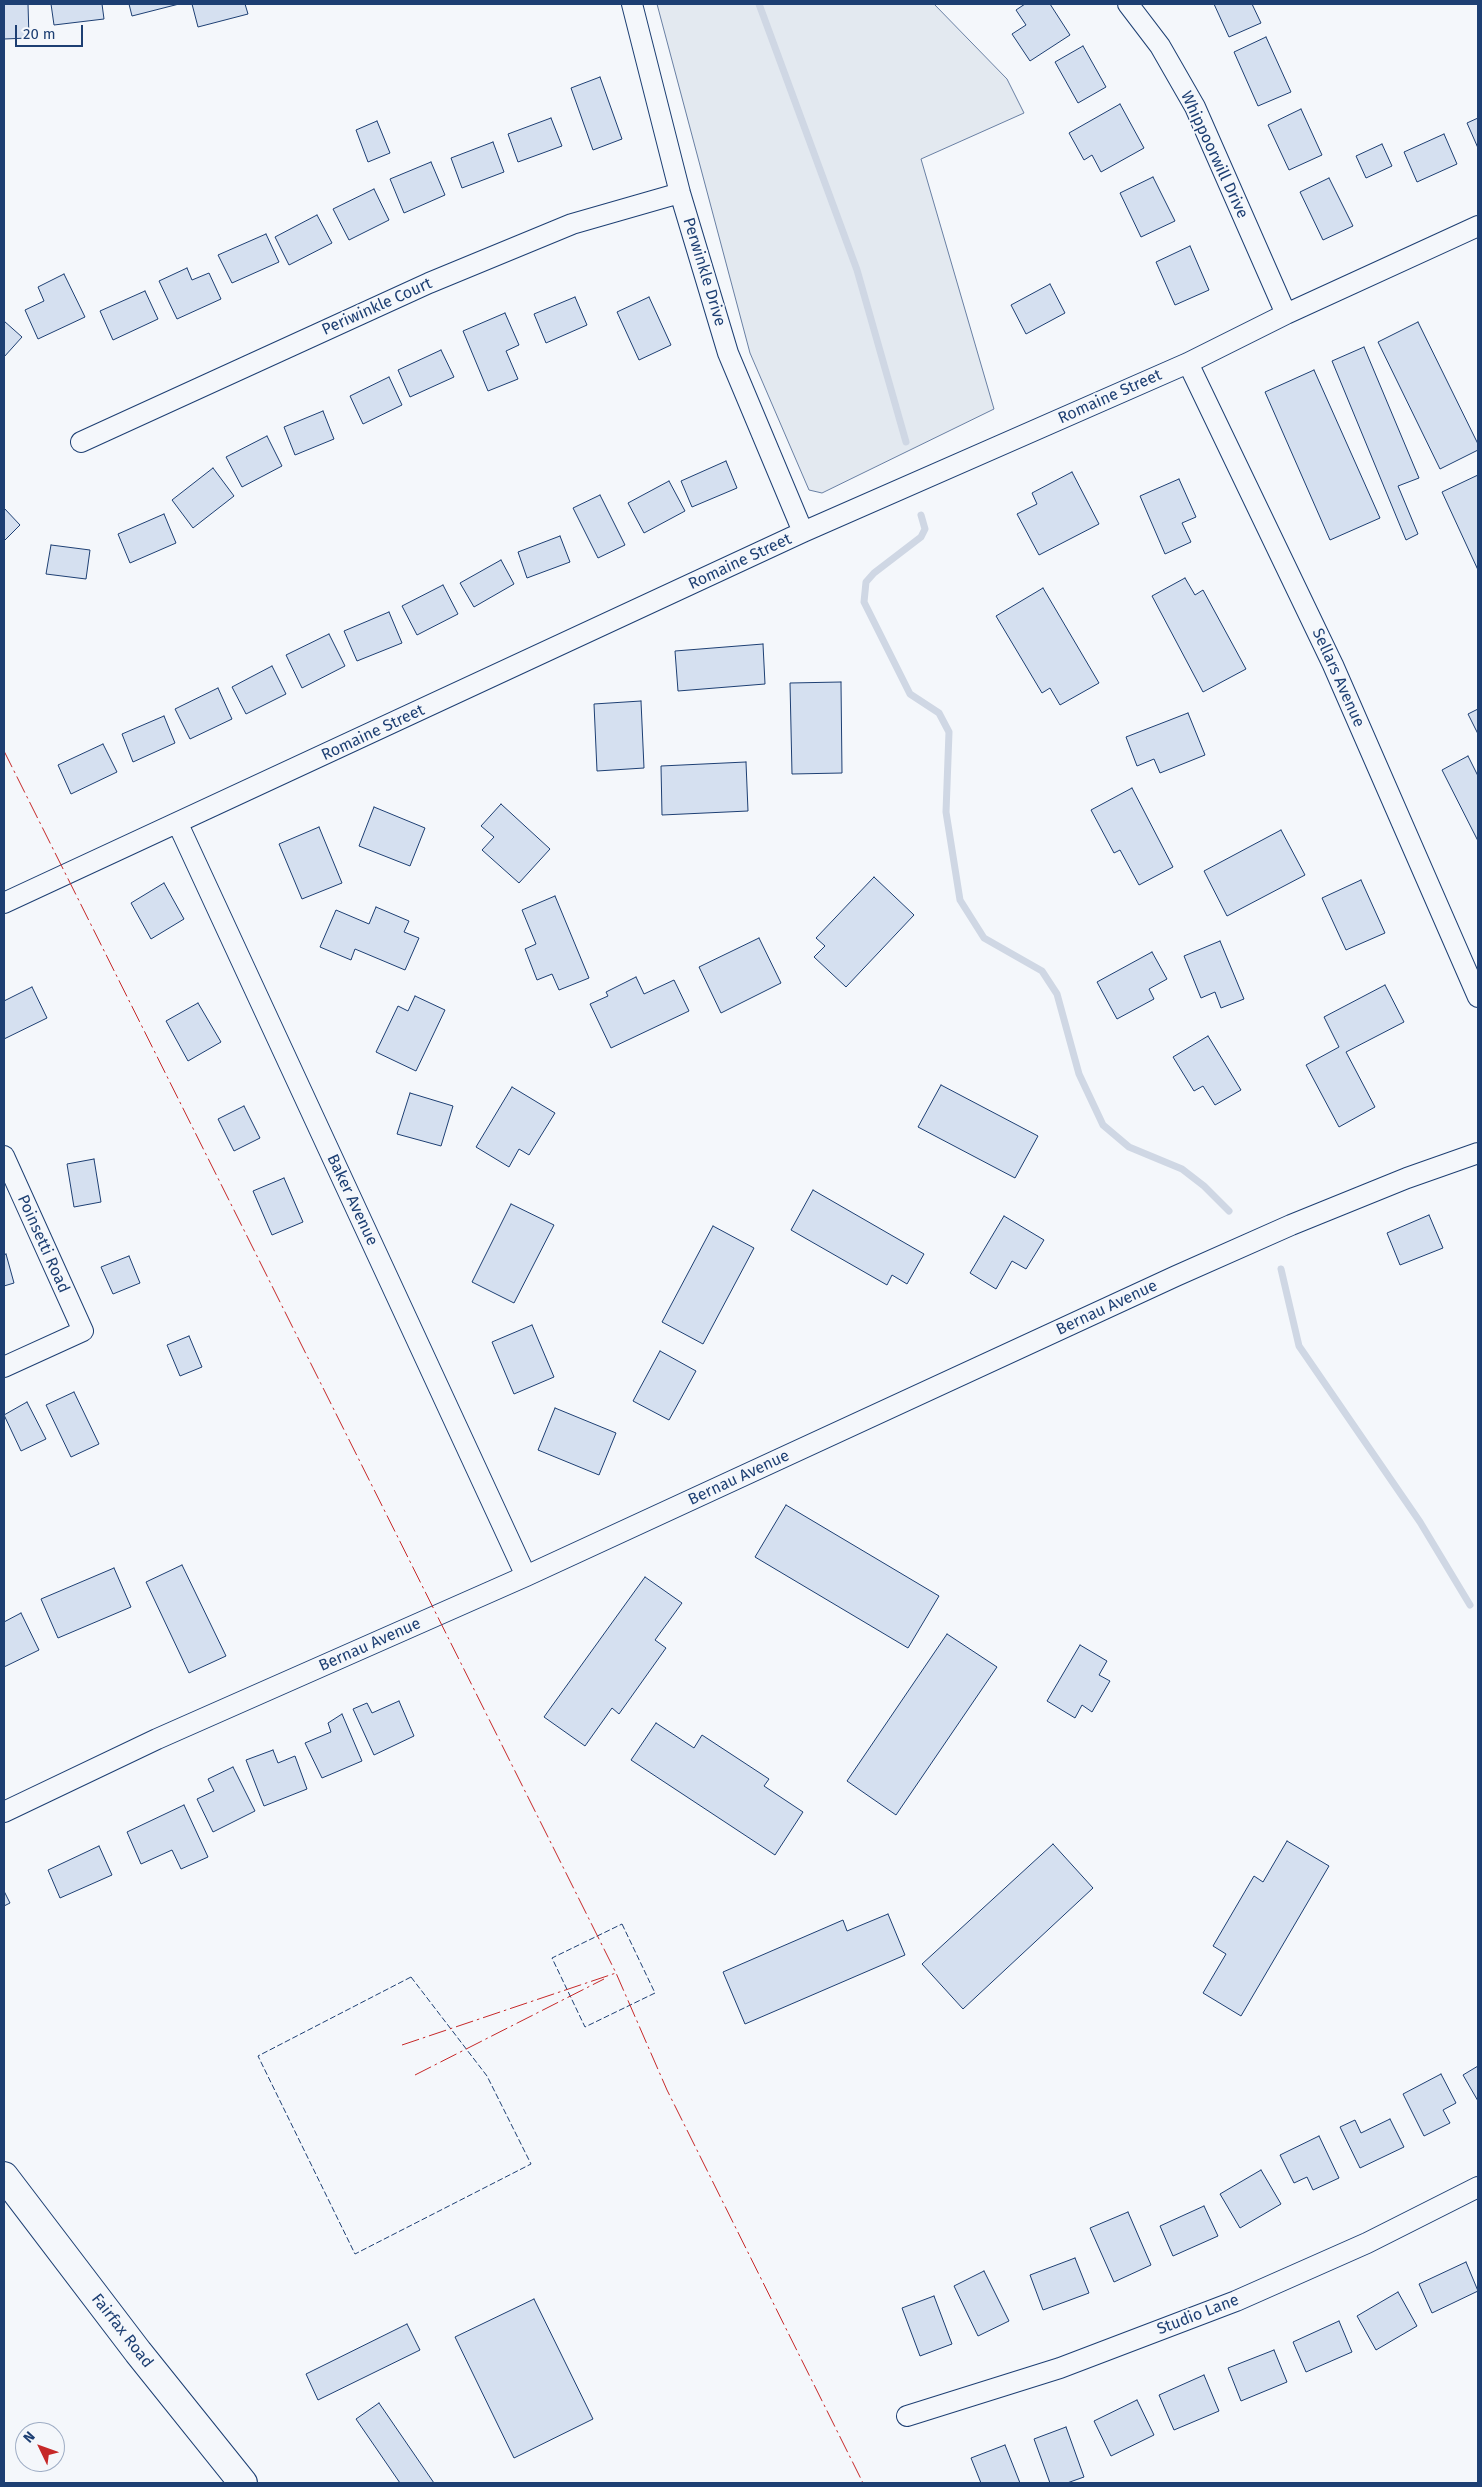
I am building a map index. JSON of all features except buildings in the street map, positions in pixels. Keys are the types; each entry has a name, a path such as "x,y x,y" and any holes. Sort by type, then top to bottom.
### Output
{"street":[{"name":"Perwinkle Drive","path":"632,4 680,193 728,353 803,532"},
{"name":"Whippoorwill Drive","path":"1128,4 1160,46 1195,107 1286,314"},
{"name":"Periwinkle Court","path":"81,442 429,283 572,224 680,193"},
{"name":"Romaine Street","path":"4,903 178,824 803,532 1188,363 1286,314 1478,226"},
{"name":"Sellars Avenue","path":"1188,363 1333,666 1478,997"},
{"name":"Baker Avenue","path":"178,824 526,1576"},
{"name":"Bernau Avenue","path":"4,1812 157,1738 526,1576 1283,1229 1407,1178 1478,1153"},
{"name":"Poinsetti Road","path":"4,1156 83,1331 4,1367"},
{"name":"Fairfax Road","path":"4,2176 138,2352 243,2483"},
{"name":"Studio Lane","path":"907,2416 1060,2368 1236,2301 1367,2244 1478,2187"}],"shaded area":[{"path":"657,4 934,4 1007,79 1024,113 921,159 994,409 822,493 809,490 750,353"}],"waterway":[{"path":"759,4 857,270 906,442"},
{"path":"921,515 925,529 921,537 874,573 866,582 864,602 910,694 939,713 949,732 946,812 960,900 984,938 1042,971 1057,994 1079,1074 1103,1125 1129,1147 1182,1169 1204,1186 1229,1211"},
{"path":"1281,1269 1299,1346 1420,1522 1470,1605"}],"fence":[{"path":"622,1924 655,1993 585,2027 552,1958 622,1924"},
{"path":"411,1977 487,2076 531,2164 355,2254 258,2056 411,1977"}],"power":[{"path":"4,751 616,1973 667,2090 863,2483"},
{"path":"402,2045 616,1973"},
{"path":"415,2075 604,1979"}]}
